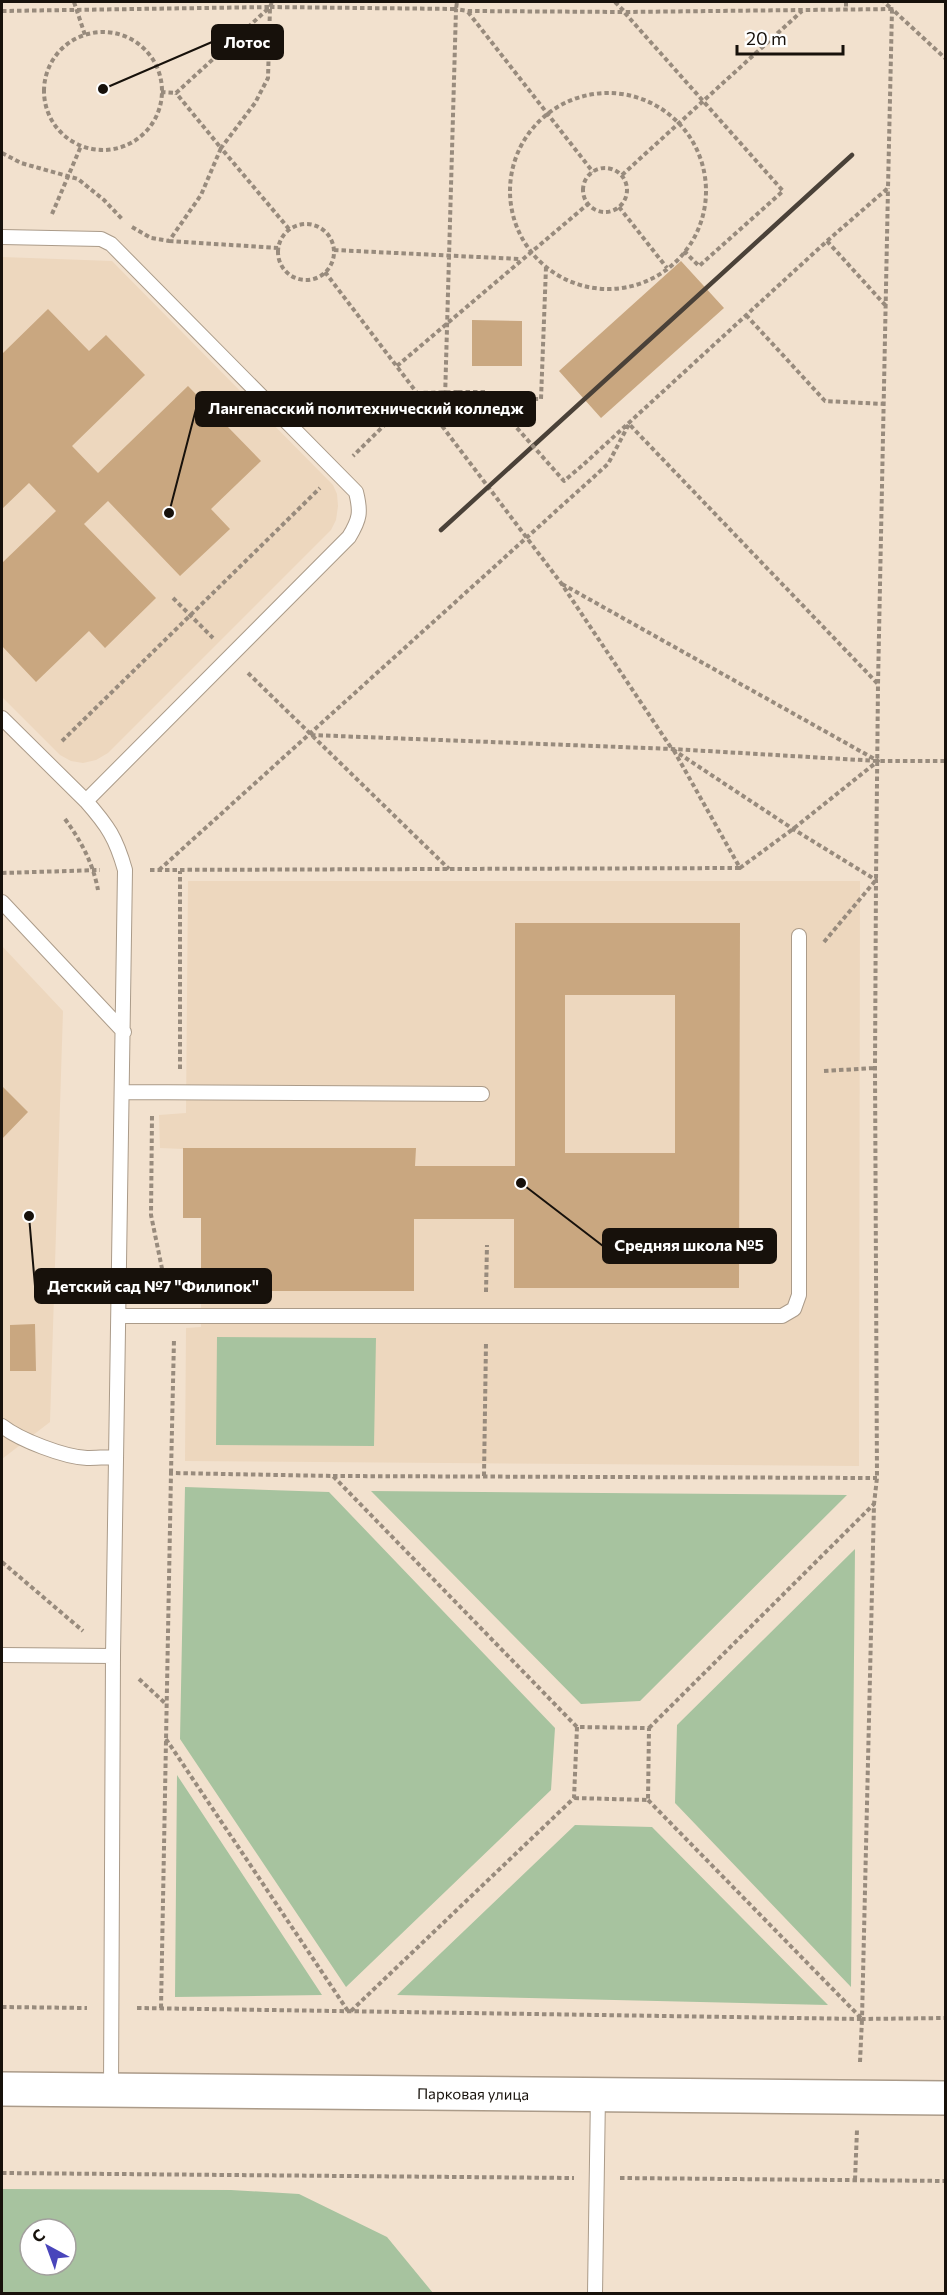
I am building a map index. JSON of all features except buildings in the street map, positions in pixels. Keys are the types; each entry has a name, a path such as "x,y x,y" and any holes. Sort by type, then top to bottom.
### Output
{"street":[{"name":"Парковая улица","path":"2,2089 945,2098"}],"lane":[{"path":"2,237 101,239 111,244 356,492 360,506 358,523 349,537 86,801"},
{"path":"2,718 106,823 117,843 125,870 113,1656 111,2090"},
{"path":"2,902 124,1032"},
{"path":"118,1316 782,1316 794,1309 800,1295 799,936"},
{"path":"123,1092 482,1094"},
{"path":"2,1426 13,1434 70,1455 86,1458 116,1457"},
{"path":"2,1655 113,1656"},
{"path":"595,2294 598,2094"}],"path":[{"path":"74,2 85,34"},
{"path":"161,92 176,93 273,2"},
{"path":"457,2 445,399 541,399 546,267"},
{"path":"615,2 783,191 699,266 684,251"},
{"path":"846,2 846,10"},
{"path":"884,2 945,59"},
{"path":"169,241 201,195 221,148 255,103 268,78 270,7"},
{"path":"2,11 270,7 624,12 892,9"},
{"path":"799,971 876,880 892,9"},
{"path":"622,175 803,10"},
{"path":"468,11 593,172"},
{"path":"102,32 118,34 134,40 147,52 156,65 161,82 161,92 157,114 148,129 135,140 120,148 104,150 71,142 58,131 49,117 44,101 44,84 48,67 57,53 69,42 85,34 102,32"},
{"path":"605,92 633,96 658,106 680,124 696,148 705,176 705,205 696,233 677,260 651,279 621,288 590,288 560,277 546,267 531,251 523,241 514,220 509,189 515,158 530,131 548,114 553,109 578,97 605,92"},
{"path":"176,93 289,229"},
{"path":"50,219 81,146"},
{"path":"2,153 21,163 68,176 92,189 134,228 151,238 278,248"},
{"path":"605,167 622,175 628,193 626,199 619,207 605,212 593,210 583,194 584,181 593,172 605,167"},
{"path":"458,392 485,392 564,481 888,188"},
{"path":"397,366 588,204"},
{"path":"619,207 666,268"},
{"path":"305,224 320,228 331,239 334,250 331,263 325,272 306,280 291,275 280,264 278,248 280,240 289,229 305,224"},
{"path":"827,241 886,306"},
{"path":"334,250 521,259"},
{"path":"43,759 417,393 325,272"},
{"path":"746,315 825,401 884,404"},
{"path":"629,424 878,684"},
{"path":"159,870 608,464 629,424"},
{"path":"561,583 878,761"},
{"path":"173,598 449,869"},
{"path":"310,735 672,748 878,761 945,761"},
{"path":"672,748 740,868"},
{"path":"2,873 93,870 740,868 878,761"},
{"path":"61,813 80,839 93,870 99,900"},
{"path":"160,2008 174,1331 151,1215 153,1107 180,1107 180,871"},
{"path":"799,1072 875,1068"},
{"path":"484,1476 487,1245"},
{"path":"171,1473 333,1476 877,1478"},
{"path":"333,1476 577,1727 649,1728"},
{"path":"648,1800 649,1728 874,1504"},
{"path":"349,2011 574,1798 577,1727"},
{"path":"166,1739 349,2011"},
{"path":"2,2007 862,2019 648,1800 574,1798"},
{"path":"2,2173 945,2181"}],"shaded area":[{"path":"2,257 112,261 333,485 337,494 336,520 331,530 108,753 96,760 83,763 71,761 60,755 2,697"},
{"path":"188,881 860,881 859,1466 185,1461 186,1328 201,1327 201,1218 183,1218 183,1149 160,1148 159,1115 186,1113"},
{"path":"2,946 63,1011 50,1422 2,1459"}],"green space":[{"path":"217,1337 376,1338 374,1446 216,1445"},
{"path":"185,1487 329,1492 555,1728 551,1790 346,1987 180,1739"},
{"path":"371,1491 847,1495 640,1701 581,1704"},
{"path":"855,1549 851,1987 675,1803 677,1725"},
{"path":"177,1775 322,1995 175,1997"},
{"path":"575,1825 652,1827 828,2005 397,1995"},
{"path":"2,2189 231,2190 299,2194 387,2237 433,2293 2,2293"}],"railway":[{"path":"441,530 852,155"}],"place":[{"name":"Лотос","path":"103,89"},
{"name":"Лангепасский политехнический колледж","path":"169,513"},
{"name":"Средняя школа №5","path":"521,1183"},
{"name":"Детский сад №7 \"Филипок\"","path":"29,1216"}]}
